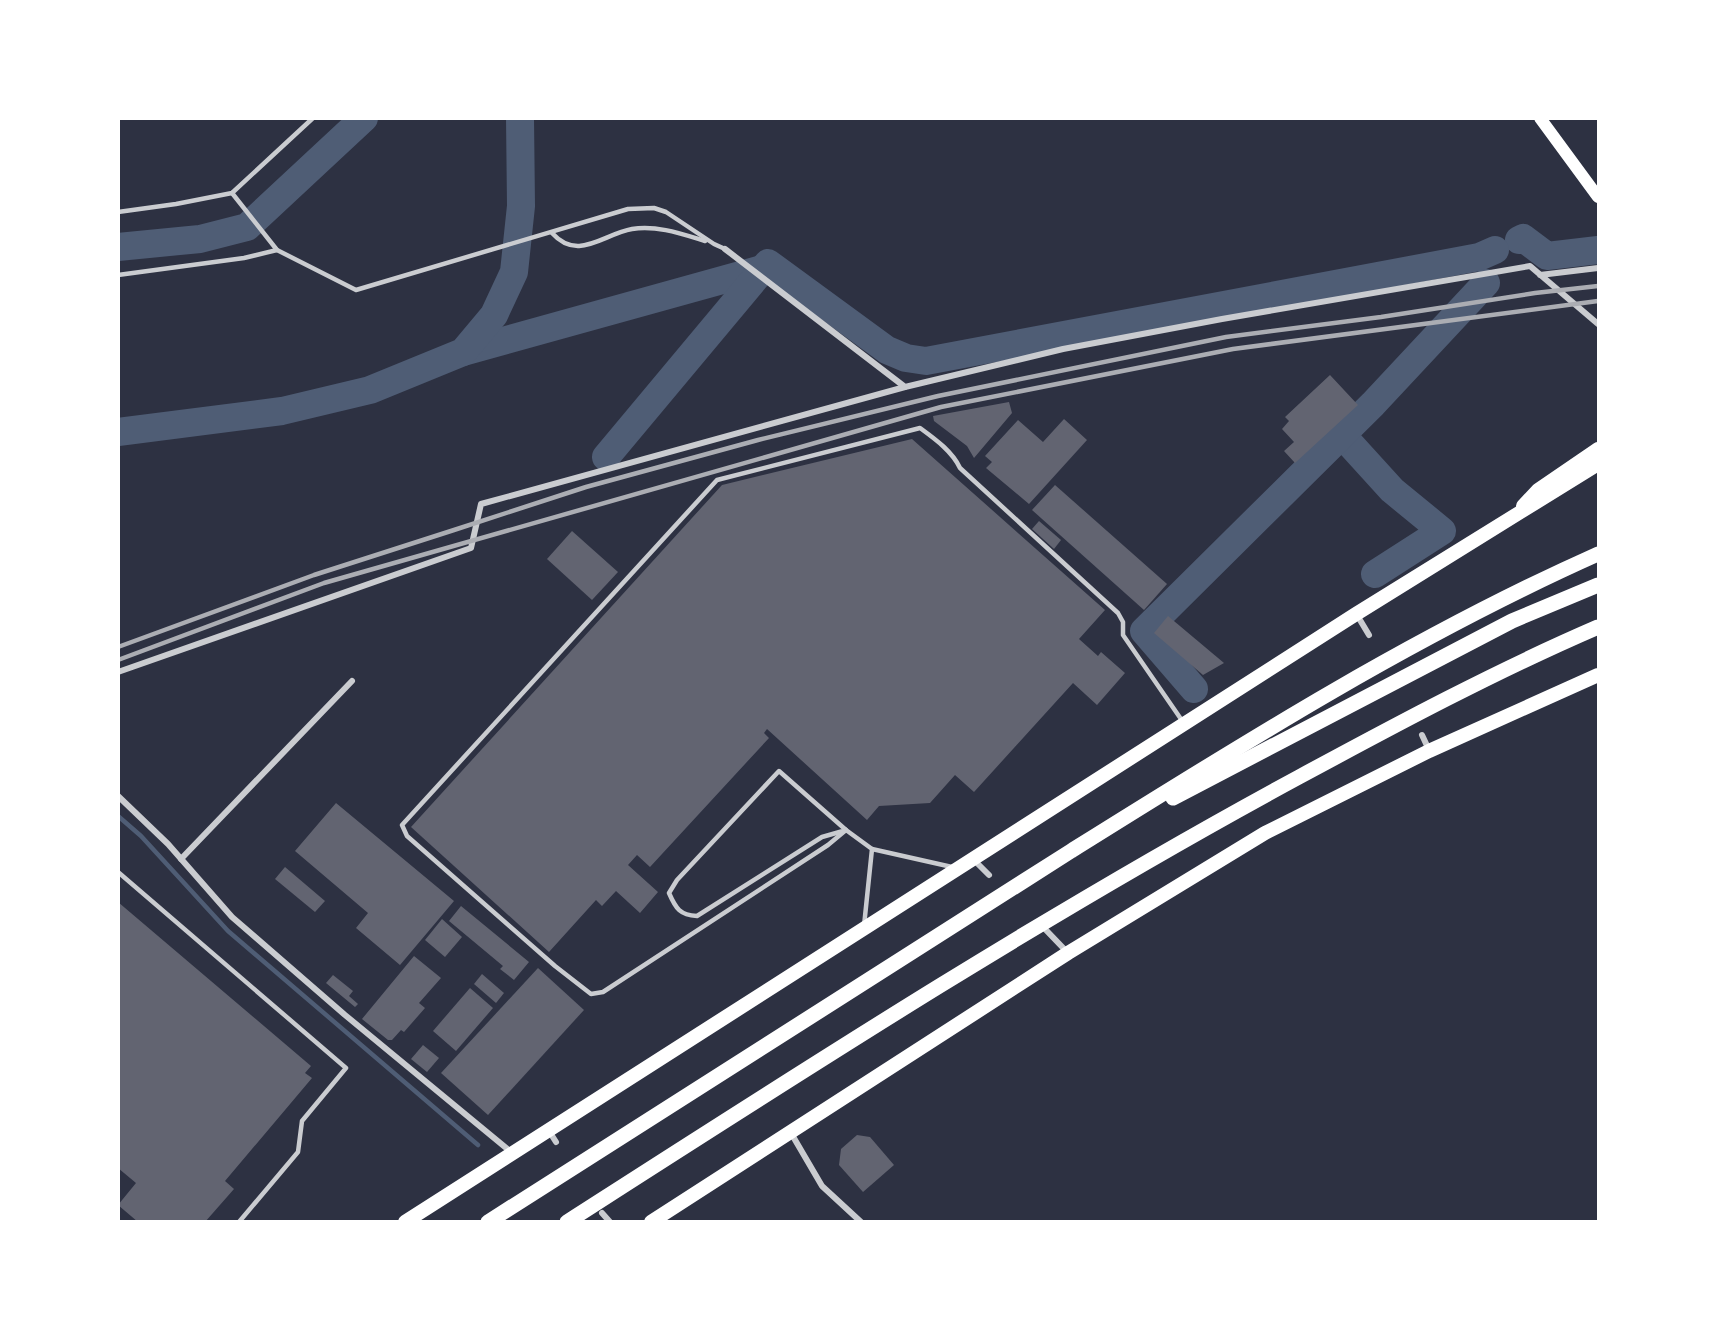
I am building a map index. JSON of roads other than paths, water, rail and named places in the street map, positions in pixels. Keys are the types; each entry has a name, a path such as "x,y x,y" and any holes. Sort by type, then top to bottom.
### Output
{"highway":[{"path":"1509,520 1538,490 1599,449"},
{"path":"405,1221 512,1153 552,1137 864,928 1356,614 1599,464"},
{"path":"488,1221 901,957 1233,750 1335,690 1536,582 1599,554"},
{"path":"901,957 1083,847 1221,772 1512,621 1599,585"},
{"path":"567,1221 866,1030 1071,905 1384,731 1541,651 1599,627"},
{"path":"651,1221 1068,953 1265,833 1429,751 1599,675"}],"main road":[{"path":"1540,118 1599,197"}],"street":[{"path":"725,249 905,387"},
{"path":"118,672 471,548 482,504 905,387 1063,349 1530,266 1599,324"},
{"path":"1540,275 1599,268"},
{"path":"1356,614 1369,635"},
{"path":"181,859 352,681"},
{"path":"1422,735 1429,751"},
{"path":"118,796 181,859 232,917 345,1015 512,1153"},
{"path":"973,859 989,875"},
{"path":"1045,929 1068,953"},
{"path":"791,1133 822,1186 861,1221"},
{"path":"602,1213 609,1221"}],"lane":[{"path":"118,212 176,204 232,192 313,118"},
{"path":"232,192 277,250 356,290 628,209 654,208 666,212 714,244"},
{"path":"552,233 559,242 570,247 591,244 632,229 659,229 725,249"},
{"path":"118,275 244,258 277,250"},
{"path":"846,830 828,845 603,992 591,994 555,966 407,836 402,825 717,480 920,428 956,458 960,468 1118,613 1123,622 1123,634 1185,724"},
{"path":"846,830 822,837 697,916 685,915 675,906 669,893 677,880 779,771 846,830 872,849 958,868"},
{"path":"864,928 872,849"},
{"path":"118,872 346,1068 302,1121 298,1152 239,1221"}],"waterway":[{"path":"118,247 200,239 247,227 364,118"},
{"path":"118,432 282,411 370,390 463,352 494,315 514,272 521,206 520,118"},
{"path":"1519,240 1523,238 1547,256 1598,250"},
{"path":"606,457 768,263 887,350 906,358 926,361 1479,257 1495,250"},
{"path":"463,352 762,269"},
{"path":"1194,689 1144,631 1373,404 1486,283"},
{"path":"1342,435 1392,490 1442,531 1375,574"},
{"path":"118,816 141,836 228,931 478,1145"}],"railway":[{"path":"118,647 314,575 586,487 758,440 938,396 1226,337 1598,286"},
{"path":"118,660 324,583 941,407 1233,349 1598,301"}]}
